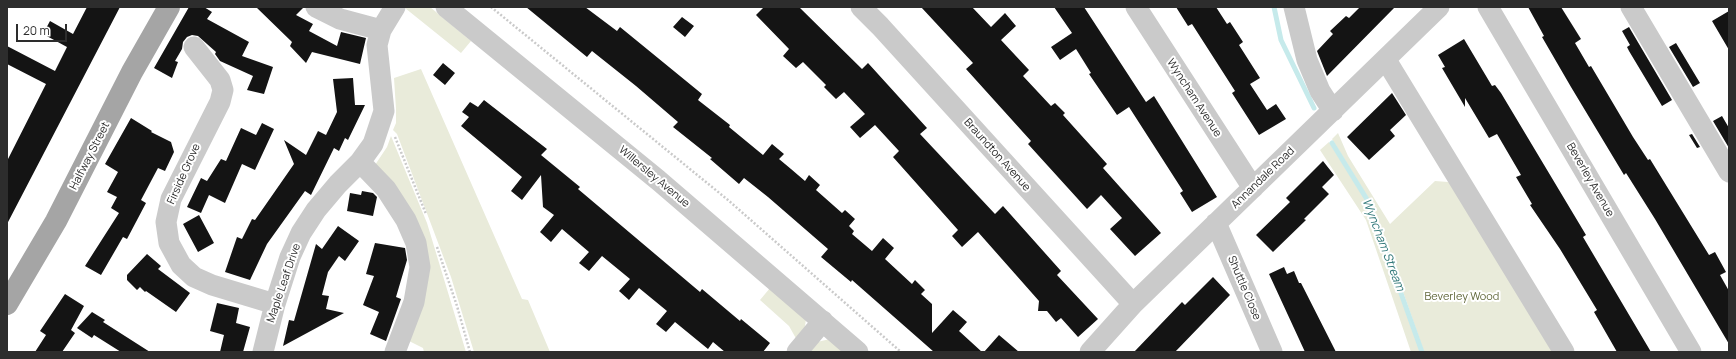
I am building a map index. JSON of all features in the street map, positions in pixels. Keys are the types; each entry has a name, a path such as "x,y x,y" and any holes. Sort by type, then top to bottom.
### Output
{"main road":[{"name":"Halfway Street","path":"7,304 56,222 132,72 169,7"}],"street":[{"path":"316,7 340,19 381,30"},
{"name":"Maple Leaf Drive","path":"262,352 290,256 302,233 316,210 338,184 360,162 374,144 384,111 378,45 381,30 395,7"},
{"name":"Willersley Avenue","path":"446,7 658,180 858,352"},
{"name":"Braundton Avenue","path":"861,7 1133,304"},
{"name":"Wyncham Avenue","path":"1136,7 1253,188"},
{"path":"1294,7 1307,60 1320,92 1331,113"},
{"name":"Annandale Road","path":"1090,352 1133,304 1439,7"},
{"name":"Beverley Avenue","path":"1488,7 1691,352"},
{"path":"1631,7 1729,172"},
{"name":"Firside Grove","path":"194,46 220,80 223,90 220,102 172,199 166,222 169,243 181,264 194,277 212,285 275,304"},
{"path":"1386,60 1564,352"},
{"path":"360,162 386,189 406,220 416,244 420,267 414,302 395,352"},
{"name":"Shuttle Close","path":"1216,223 1272,352"},
{"path":"797,352 823,321"}],"path":[{"path":"491,7 728,200 901,352"}],"green space":[{"path":"430,7 471,41 461,53 405,8"},
{"path":"421,69 522,299 528,300 550,352 474,352 451,277 397,134 393,130 396,123 394,78"},
{"name":"Beverley Wood","path":"1338,133 1348,156 1390,224 1435,181 1448,182 1463,192 1558,352 1424,352 1377,217 1369,199 1332,139"},
{"path":"391,136 427,223 466,352 424,352 423,348 409,341 425,290 375,165 387,147"},
{"path":"1329,142 1366,201 1373,215 1421,352 1411,352 1366,220 1320,150"},
{"path":"770,288 806,319 804,333 798,342 789,326 760,300"},
{"path":"830,339 844,352 809,352 817,342"}],"building":[{"path":"87,7 120,7 7,224 7,161 46,84 7,64 7,46 55,71 67,47 43,34 50,21 73,34"},
{"path":"189,7 204,7 212,12 207,19 249,42 242,56 273,67 264,94 247,90 253,76 220,61 215,54 216,52 198,36 192,35 187,37 183,42 182,49 175,61 178,62 172,78 154,68"},
{"path":"256,7 304,7 296,15 313,24 309,31 337,46 341,32 366,38 360,64 312,52 306,63 290,46 292,42"},
{"path":"526,7 585,7 617,31 620,27 702,94 698,100 730,125 729,127 763,155 772,144 784,154 779,159 805,181 809,175 820,185 816,190 842,213 845,210 855,219 849,226 854,231 852,234 872,251 883,238 894,248 885,259 912,284 915,280 925,290 921,294 932,304 932,333 953,310 967,322 959,331 982,352 934,352 852,280 851,282 821,257 828,249 768,197 744,178 739,184 710,159 712,158 673,127 678,122 636,86 592,51 587,57"},
{"path":"764,7 799,7 862,69 868,63 927,128 920,134 995,214 1003,206 1061,271 1057,275 1098,319 1078,337 1061,318 1056,322 1047,311 1038,311 1039,301 978,232 962,247 952,236 958,230 893,157 899,151 875,125 860,138 850,127 865,114 844,92 836,99 824,87 826,85 803,62 796,68 783,56 789,49 756,15"},
{"path":"921,7 972,7 991,27 1005,13 1016,26 1001,40 1029,70 1023,76 1051,106 1055,103 1065,113 1063,115 1107,164 1103,168 1161,233 1135,256 1110,229 1122,218 1101,195 1087,209 1028,144 1031,141 966,69 973,63"},
{"path":"1054,7 1084,7 1146,102 1154,96 1217,197 1192,212 1180,193 1183,191 1129,107 1117,115 1089,74 1091,73 1076,49 1060,60 1051,47 1072,33"},
{"path":"1176,7 1216,7 1227,24 1230,22 1243,42 1239,45 1260,78 1250,84 1267,110 1276,104 1286,119 1259,135 1232,93 1235,91 1192,24 1188,26"},
{"path":"1360,7 1395,7 1327,76 1317,51 1333,34 1330,31 1346,16 1349,18"},
{"path":"1528,7 1561,7 1581,39 1575,43 1589,67 1591,66 1633,137 1648,160 1650,159 1709,255 1715,252 1726,272 1720,275 1729,291 1729,344 1655,219 1626,173 1624,175 1571,87 1542,37 1544,36"},
{"path":"1729,11 1729,50 1712,21"},
{"path":"682,17 694,26 685,37 673,27"},
{"path":"1629,27 1672,100 1662,106 1627,47 1630,45 1622,31"},
{"path":"1464,39 1492,86 1495,85 1501,93 1586,235 1583,237 1651,352 1617,352 1594,312 1597,310 1560,249 1530,205 1532,204 1516,177 1521,175 1497,134 1489,138 1465,98 1465,107 1442,68 1445,67 1438,55"},
{"path":"1676,43 1700,83 1693,87 1669,47"},
{"path":"443,63 455,73 445,85 433,75"},
{"path":"353,78 355,105 365,105 348,140 345,138 339,151 334,148 311,195 305,191 267,244 250,280 225,272 237,237 242,239 252,219 255,220 294,164 284,140 306,155 318,131 326,135 337,112 333,79"},
{"path":"1392,93 1406,115 1390,130 1395,136 1369,160 1347,137"},
{"path":"484,100 547,149 541,155 580,187 578,189 700,292 702,289 740,321 741,319 770,343 763,352 725,352 713,342 708,349 675,322 666,332 656,324 667,311 639,288 629,300 619,291 630,279 602,256 589,271 579,263 589,252 562,229 551,242 540,232 554,215 543,207 541,175 522,200 511,191 522,177 461,126 469,117 462,112 470,102 478,107"},
{"path":"1722,116 1729,128 1729,148 1713,121"},
{"path":"131,118 152,131 151,132 171,142 174,152 165,171 158,168 141,200 146,203 127,239 123,237 101,275 85,266 119,213 111,208 117,197 107,192 118,172 105,164"},
{"path":"262,123 274,129 255,170 242,164 225,203 209,195 201,213 187,207 201,178 207,181 221,159 226,161 241,128 256,135"},
{"path":"1692,134 1700,147 1697,148 1689,135"},
{"path":"1323,161 1334,175 1322,187 1329,194 1304,219 1306,220 1273,252 1256,235 1290,202 1286,198"},
{"path":"362,191 373,193 377,197 373,216 347,211 350,193 361,195"},
{"path":"199,215 214,243 198,252 183,224"},
{"path":"338,226 359,241 345,261 339,256 328,272 322,295 329,296 326,309 344,313 283,346 289,320 294,321 316,244 322,249"},
{"path":"375,243 405,248 407,260 396,297 401,299 386,341 370,334 379,312 363,305 374,276 366,274"},
{"path":"147,254 161,266 158,269 190,293 176,312 146,291 145,292 140,287 137,290 127,280 127,275"},
{"path":"1284,267 1287,274 1294,271 1336,352 1305,352 1269,274"},
{"path":"1213,277 1230,295 1175,352 1134,352 1182,302 1185,305"},
{"path":"65,294 84,306 71,330 75,333 62,352 35,352 46,335 40,331"},
{"path":"217,303 239,308 236,323 250,327 243,352 220,352 224,335 210,331"},
{"path":"92,312 105,320 103,322 150,352 121,352 94,335 92,338 77,328"},
{"path":"999,335 1019,352 984,352"}],"waterway":[{"name":"Wyncham Stream","path":"1274,7 1281,40 1314,108"},
{"name":"Wyncham Stream","path":"1332,143 1368,201 1422,352"}]}
